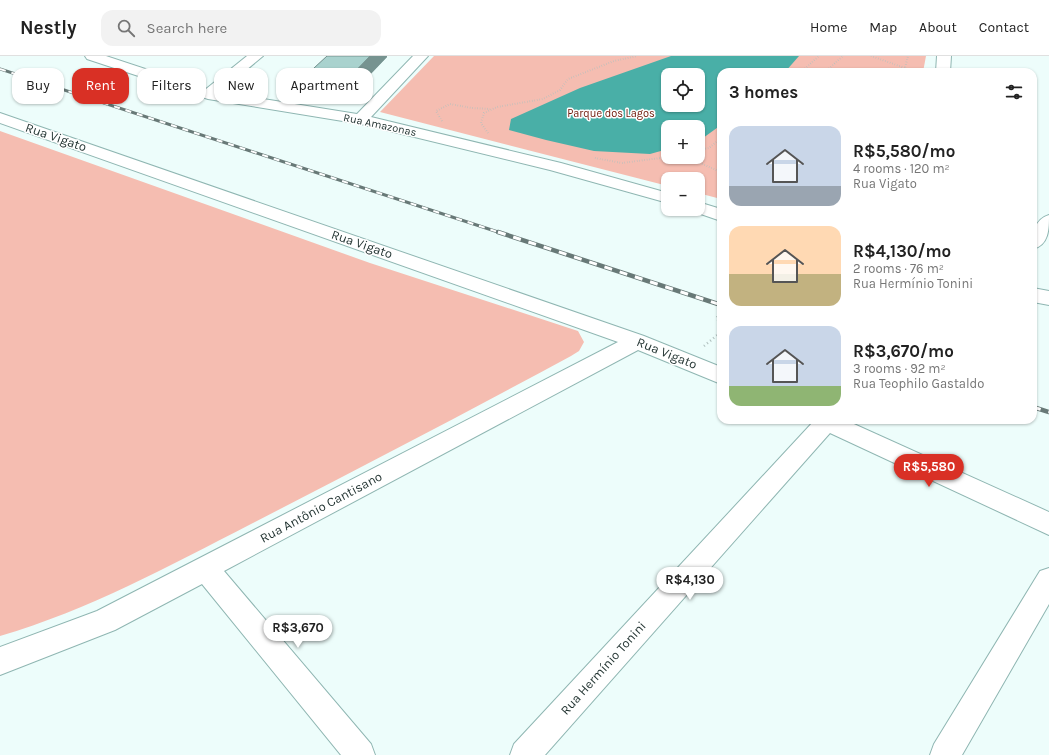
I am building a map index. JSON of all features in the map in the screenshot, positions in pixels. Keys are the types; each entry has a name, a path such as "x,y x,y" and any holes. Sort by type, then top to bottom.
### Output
{"street":[{"name":"Rua Amazonas","path":"94,56 208,95 361,119 555,166 661,196"},
{"path":"208,95 256,56"},
{"path":"361,119 421,56"},
{"path":"943,68 944,56"},
{"name":"Rua Vigato","path":"0,118 637,341 717,374"},
{"path":"705,209 717,214"},
{"path":"1037,238 1049,221"},
{"path":"1037,296 1049,298"},
{"name":"Rua Antônio Cantisano","path":"0,660 105,621 637,341"},
{"name":"Rua Hermínio Tonini","path":"525,755 822,424"},
{"path":"832,424 1049,524"},
{"path":"205,568 360,755"},
{"path":"946,755 1049,580"}],"path":[{"path":"489,134 481,123 484,112 497,107 543,99 560,90 568,79 614,61 637,56"},
{"path":"806,68 819,56"},
{"path":"830,68 843,56"},
{"path":"871,56 905,68 908,56"},
{"path":"878,58 882,56"},
{"path":"447,124 441,121 436,111 450,104 472,108 492,109"},
{"path":"480,130 486,131"},
{"path":"705,149 709,148 717,141"},
{"path":"594,158 622,163 661,158"},
{"path":"702,164 716,170"}],"green space":[{"name":"Parque dos Lagos","path":"434,56 926,56 924,68 717,68 717,198 705,195 705,172 661,172 661,184 380,112"},
{"path":"0,131 370,263 578,331 584,342 579,351 571,356 371,462 159,571 97,600 0,636"}],"water":[{"path":"671,56 799,56 788,68 717,68 717,128 705,137 705,120 661,120 661,151 650,154 594,151 509,130 511,119 580,88"}],"building":[{"path":"327,56 370,56 358,68 314,68"}],"railway":[{"path":"0,69 501,233"},
{"path":"498,232 717,304"},
{"path":"1037,408 1049,412"}]}
